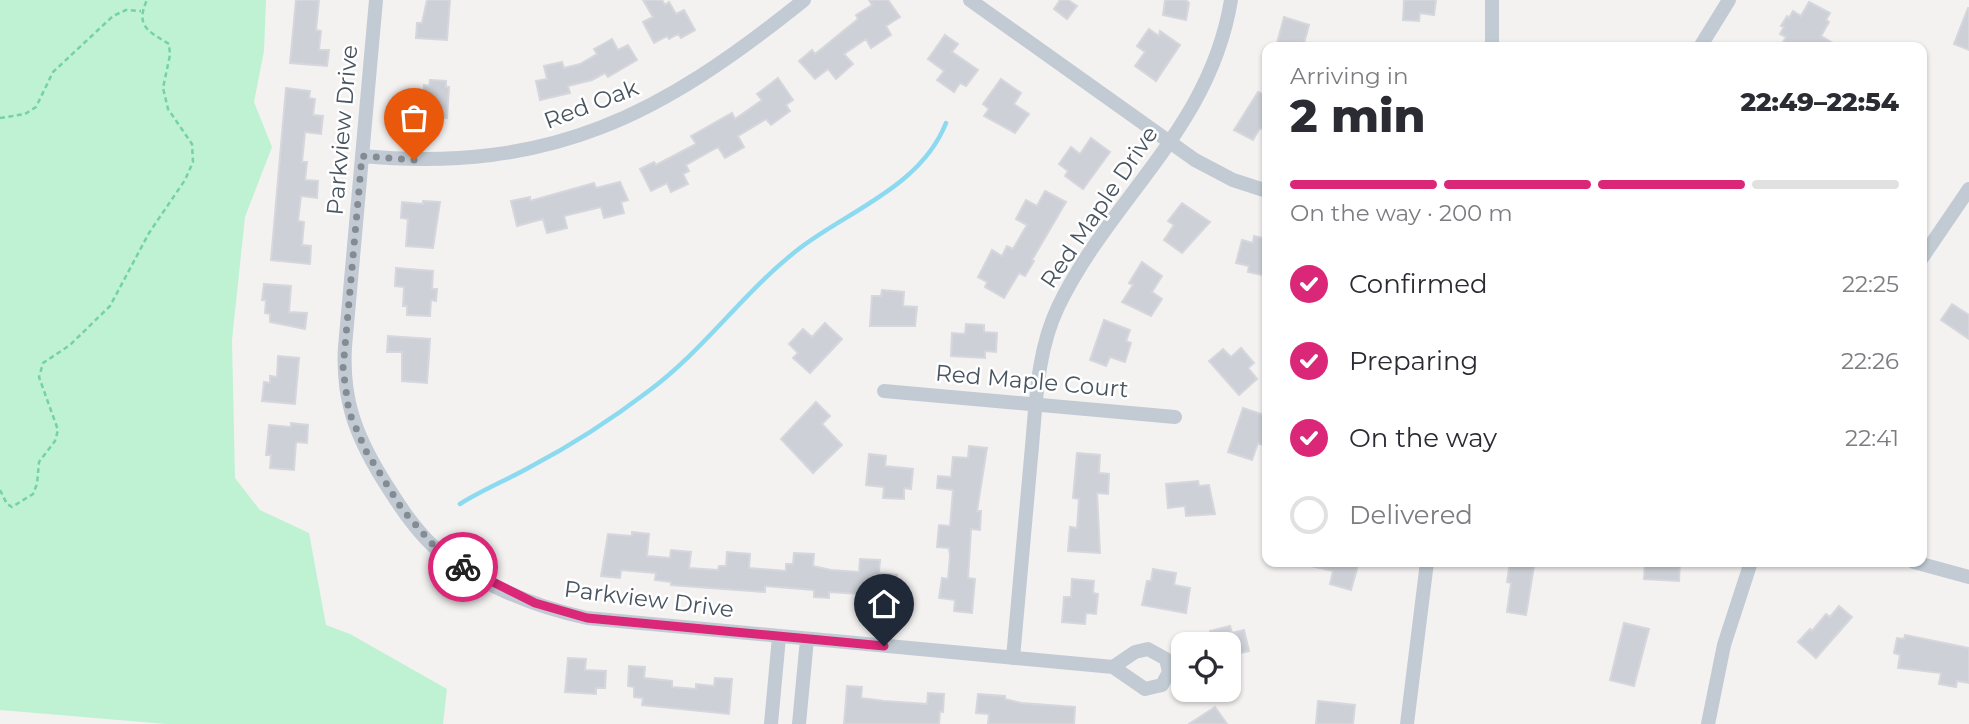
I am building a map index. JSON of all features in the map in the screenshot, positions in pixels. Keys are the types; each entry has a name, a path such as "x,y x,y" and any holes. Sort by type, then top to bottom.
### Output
{"street":[{"name":"Parkview Drive","path":"376,0 345,347 345,396 351,421 366,451 419,531 461,566 554,611 604,620 1112,667"},
{"name":"Red Oak","path":"362,156 414,160 466,158 532,149 581,135 645,109 699,79 804,0"},
{"path":"970,0 1170,144 1220,174 1262,189"},
{"name":"Red Maple Drive","path":"1013,658 1041,358 1058,306 1082,266 1170,144 1207,81 1231,0"},
{"path":"1492,0 1492,42"},
{"path":"1703,42 1729,0"},
{"path":"1927,251 1969,190"},
{"name":"Red Maple Court","path":"884,391 1175,417"},
{"path":"1927,566 1969,577"},
{"path":"1407,724 1426,567"},
{"path":"1708,724 1724,645 1749,567"},
{"path":"771,724 779,637"},
{"path":"799,724 807,639"}],"path":[{"path":"0,490 7,504 12,507 33,494 39,462 55,442 58,430 39,377 43,363 70,345 110,306 149,233 185,180 193,162 192,144 168,109 163,88 170,55 169,44 145,28 141,11 147,0"},
{"path":"0,118 25,114 36,107 54,72 113,16 126,10 141,11"}],"green space":[{"path":"0,0 266,0 264,51 254,102 272,147 245,217 232,340 235,478 260,510 309,533 326,625 350,634 447,689 443,724 166,724 0,710"}],"building":[{"path":"296,0 319,0 316,30 321,31 319,50 329,50 327,66 290,63"},
{"path":"427,0 450,0 447,40 416,38 417,23 422,23"},
{"path":"643,0 662,0 665,5 669,2 676,14 684,10 695,30 681,38 678,34 669,39 667,36 654,43 643,22 653,17"},
{"path":"869,0 888,0 900,17 886,26 891,35 871,48 866,39 844,54 853,64 836,79 828,69 815,79 799,61 812,50 815,54 858,19 856,15 872,5"},
{"path":"1060,0 1068,0 1077,6 1067,19 1054,9"},
{"path":"1165,0 1186,0 1189,3 1186,20 1163,15"},
{"path":"1404,0 1436,0 1434,15 1420,13 1419,21 1403,20"},
{"path":"1809,2 1830,13 1826,20 1829,22 1821,36 1831,42 1783,42 1786,37 1780,34 1784,27 1781,26 1787,16 1789,18 1793,11 1801,16"},
{"path":"1969,8 1969,50 1954,44"},
{"path":"1284,17 1309,25 1304,42 1277,42"},
{"path":"1149,29 1159,36 1160,31 1180,45 1156,81 1135,66 1145,52 1137,46"},
{"path":"945,35 958,44 952,52 978,70 966,86 960,83 954,92 937,80 944,71 928,59"},
{"path":"612,39 618,50 628,45 637,60 608,77 605,73 592,80 568,86 570,93 540,100 536,81 547,79 544,66 562,62 564,68 580,64 597,54 594,49"},
{"path":"778,78 793,100 786,105 790,111 771,125 766,119 738,136 744,147 725,158 718,147 686,165 689,171 683,174 688,184 671,192 667,183 651,191 640,169 654,162 656,165 696,144 691,136 732,113 735,119 762,100 757,94"},
{"path":"1001,79 1021,93 1014,104 1029,114 1015,133 984,116 989,109 983,104"},
{"path":"430,80 446,81 446,87 449,87 447,118 408,116 409,99 423,100 424,85 429,86"},
{"path":"286,88 310,91 309,98 315,99 313,115 323,116 321,134 305,132 302,162 307,162 305,180 318,181 317,198 301,196 298,221 304,222 302,245 311,246 310,264 271,260"},
{"path":"1258,92 1262,94 1262,129 1260,128 1253,140 1234,130"},
{"path":"1091,138 1110,152 1083,189 1065,176 1068,171 1059,164 1071,147 1080,154"},
{"path":"620,182 628,200 621,202 624,213 604,218 601,207 564,216 567,228 547,233 543,219 517,226 511,201 530,197 530,201 594,183 596,188"},
{"path":"1045,191 1066,202 1025,276 1019,273 1004,298 985,287 987,282 978,277 992,250 1002,256 1007,246 1013,249 1027,225 1016,219 1026,200 1037,206"},
{"path":"423,201 440,202 433,248 406,246 408,219 401,218 402,202 423,204"},
{"path":"1182,203 1210,222 1182,253 1164,240 1174,225 1168,221"},
{"path":"1254,236 1262,238 1262,275 1248,272 1249,266 1236,263 1242,240 1253,243"},
{"path":"1142,262 1162,276 1152,292 1162,299 1151,316 1122,302 1133,285 1129,283"},
{"path":"396,268 433,271 432,289 437,289 436,301 431,300 430,316 407,315 407,306 403,306 404,287 395,286"},
{"path":"264,284 291,286 289,312 307,313 305,329 270,322 270,314 265,313 266,300 262,300"},
{"path":"882,290 904,292 903,306 917,307 915,326 870,326 872,296 881,296"},
{"path":"1952,304 1969,315 1969,339 1941,320"},
{"path":"1104,320 1130,330 1126,341 1131,343 1125,362 1110,357 1106,366 1090,360"},
{"path":"825,323 842,339 810,373 793,358 798,353 789,344 803,329 812,337"},
{"path":"966,324 984,325 984,332 997,333 996,352 985,351 985,358 951,356 952,333 965,334"},
{"path":"388,336 430,339 427,383 402,381 402,352 387,352"},
{"path":"1241,348 1254,363 1248,368 1257,379 1239,395 1209,361 1223,349 1231,357"},
{"path":"278,356 299,358 295,404 262,401 264,382 270,383 270,376 277,377"},
{"path":"816,402 830,416 822,424 842,445 813,473 781,439"},
{"path":"1243,408 1262,414 1262,445 1258,443 1252,460 1228,452"},
{"path":"291,423 308,425 307,443 296,442 294,470 270,468 271,455 266,455 269,425 291,427"},
{"path":"969,446 987,448 977,511 981,511 980,530 971,529 968,578 975,579 972,613 954,611 955,600 939,598 942,578 948,579 950,556 949,548 937,547 939,525 950,526 953,490 937,488 938,476 951,477 953,457 968,458"},
{"path":"1077,453 1100,455 1099,473 1109,474 1108,494 1097,493 1100,553 1068,551 1070,527 1077,528 1079,499 1073,498"},
{"path":"869,454 886,456 885,466 913,469 911,489 904,488 904,499 883,498 884,487 866,485"},
{"path":"1198,481 1199,486 1209,485 1215,514 1186,516 1185,506 1168,508 1166,484"},
{"path":"632,532 649,534 647,556 670,558 671,550 691,552 689,568 718,570 719,566 726,566 727,552 750,554 749,568 786,571 786,564 793,564 794,553 814,554 813,566 831,570 859,572 860,559 880,560 879,573 897,575 894,605 860,602 861,594 829,592 829,598 814,597 814,590 765,586 765,592 671,585 671,582 655,580 656,573 621,570 620,578 601,576 608,534 632,536"},
{"path":"1315,567 1358,567 1351,590 1330,584 1333,571"},
{"path":"1509,567 1534,567 1526,615 1507,612 1511,583 1507,582"},
{"path":"1645,567 1680,567 1679,581 1644,579"},
{"path":"1153,569 1176,573 1174,585 1190,588 1186,613 1142,605 1147,581 1151,581"},
{"path":"1072,579 1094,581 1093,593 1098,594 1096,614 1086,613 1085,624 1062,622 1064,597 1071,597"},
{"path":"1839,606 1852,617 1816,658 1798,642 1810,629 1812,631 1826,614 1830,617"},
{"path":"1624,623 1649,629 1634,686 1610,680"},
{"path":"1230,626 1232,632 1210,632"},
{"path":"1244,630 1249,651 1241,653 1241,632 1236,632"},
{"path":"1905,635 1969,648 1969,683 1957,681 1956,687 1939,684 1941,673 1898,668 1900,655 1894,653 1897,638 1904,639"},
{"path":"568,658 586,659 585,670 606,671 605,688 596,688 596,694 565,692"},
{"path":"629,666 645,667 644,678 672,681 672,687 696,689 696,684 714,686 715,678 732,679 729,714 642,705 643,698 634,697 634,687 628,686"},
{"path":"847,686 862,687 861,698 884,701 927,704 928,693 944,694 939,724 844,724"},
{"path":"978,694 1005,696 1005,699 1021,703 1075,707 1074,724 988,724 989,714 976,713"},
{"path":"1318,701 1355,705 1353,724 1316,724"},
{"path":"1215,707 1227,724 1189,724"}],"waterway":[{"path":"460,504 546,459 650,390 689,356 780,264 820,234 882,195 920,164 935,145 946,123"}],"way so far":[{"path":"414,160 362,156 343,369 345,396 357,434 402,509 435,547 463,567"}],"route":[{"path":"463,567 554,611 587,618 884,646"}]}
